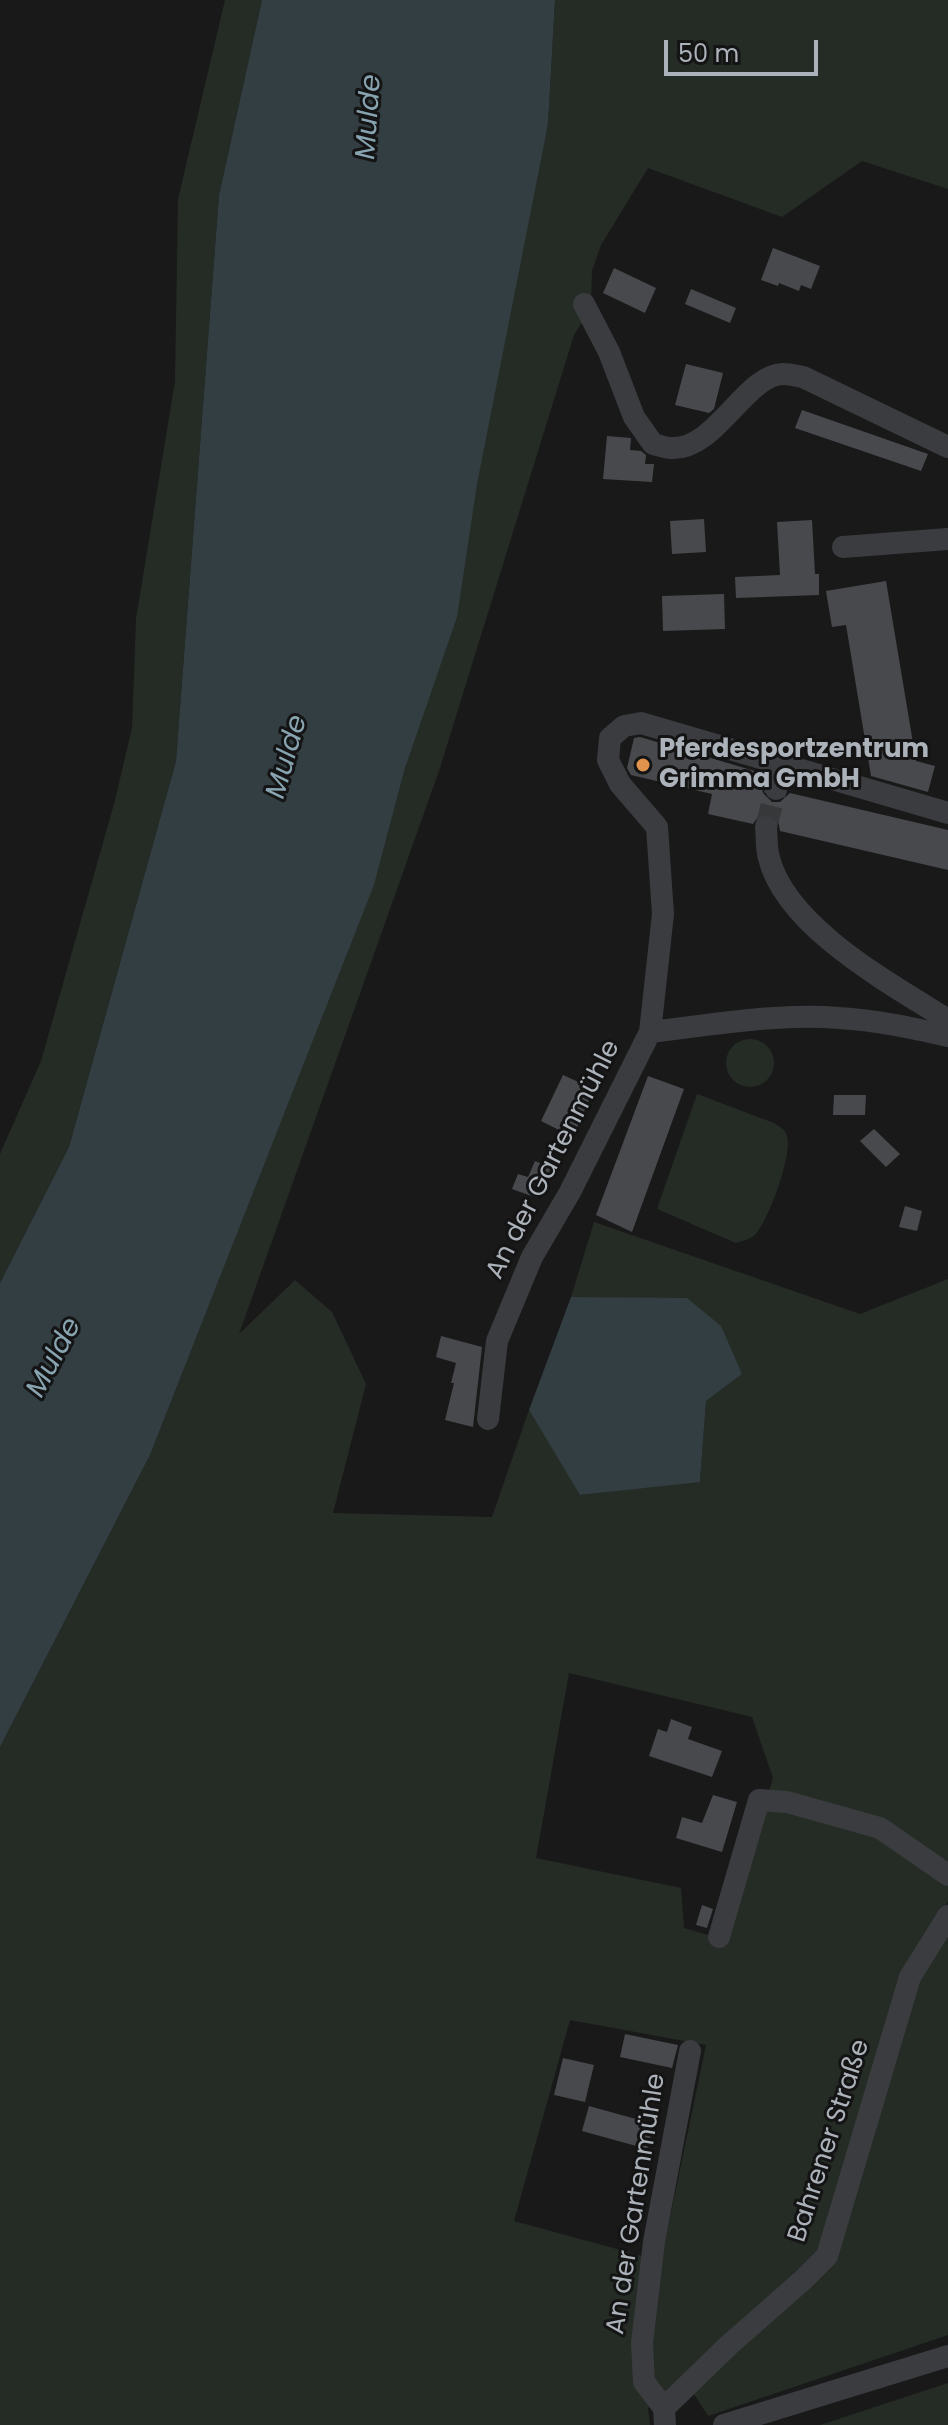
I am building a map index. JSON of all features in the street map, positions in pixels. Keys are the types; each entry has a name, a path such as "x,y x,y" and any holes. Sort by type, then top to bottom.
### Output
{"street":[{"path":"584,304 609,352 634,417 653,444 672,448 701,439 759,385 782,373 803,377 948,447"},
{"path":"843,547 948,539"},
{"path":"650,1032 663,914 657,827 620,784 608,760 610,738 624,726 641,723 948,813"},
{"path":"776,789 783,763"},
{"path":"766,827 769,858 781,887 802,916 880,976 948,1020"},
{"name":"An der Gartenmühle","path":"488,1419 497,1341 532,1257 570,1192 650,1032 776,1017 839,1017 948,1036"},
{"path":"719,1937 759,1800 787,1802 880,1828 948,1875"},
{"name":"Bahrener Straße","path":"664,2417 827,2256 910,1977 948,1916"},
{"name":"An der Gartenmühle","path":"664,2417 644,2382 642,2343 654,2242 690,2051"},
{"path":"724,2425 948,2356"}],"shaded area":[{"path":"225,0 262,0 219,195 176,761 69,1147 0,1283 0,1154 41,1061 114,804 132,728 136,619 175,381 178,199"},
{"path":"555,0 948,0 948,189 862,161 782,217 648,168 601,245 592,271 591,308 574,335 439,771 239,1334 295,1280 332,1312 366,1384 333,1513 492,1517 529,1410 581,1495 700,1481 706,1401 742,1374 687,1299 571,1297 594,1222 860,1314 948,1279 948,1901 938,1921 948,1913 948,2335 708,2416 683,2377 648,2408 650,2425 0,2425 0,1747 150,1455 374,884 405,768 548,124","holes":["569,1673 752,1717 773,1778 725,1940 684,1928 681,1888 536,1858","570,2020 706,2045 661,2261 514,2221"]},
{"path":"750,1039 759,1040 767,1046 773,1054 773,1072 767,1080 759,1086 750,1087 741,1086 733,1080 727,1072 726,1063 727,1054 733,1046 741,1040"},
{"path":"697,1094 774,1123 787,1136 783,1172 766,1217 754,1236 736,1243 657,1209"},
{"path":"948,2383 948,2425 820,2425"}],"water":[{"name":"Mulde","path":"262,0 555,0 548,124 477,484 457,617 405,768 374,885 150,1455 0,1747 0,1283 69,1147 176,761 219,195"},
{"path":"571,1297 687,1298 721,1326 742,1374 706,1401 700,1482 580,1495 529,1410"}],"building":[{"path":"773,248 820,266 811,289 801,285 799,291 761,280"},
{"path":"614,268 656,288 645,313 603,293"},
{"path":"691,289 736,308 730,323 685,304"},
{"path":"686,364 723,373 714,409 709,413 675,405"},
{"path":"802,410 928,454 921,471 795,428"},
{"path":"607,436 631,438 630,450 641,451 646,455 645,464 654,464 652,482 603,479"},
{"path":"704,519 706,552 672,554 670,521"},
{"path":"812,520 819,595 736,598 735,577 780,575 777,522"},
{"path":"886,581 916,761 935,766 928,792 871,776 846,625 832,627 826,591"},
{"path":"724,594 725,629 663,631 662,596"},
{"path":"640,737 758,772 763,793 772,802 780,802 790,793 948,830 948,870 780,831 778,820 771,814 759,815 753,824 708,814 712,794 631,775 627,768 634,738"},
{"path":"563,1075 594,1089 573,1137 541,1121"},
{"path":"648,1076 684,1089 632,1232 596,1215"},
{"path":"834,1095 866,1095 865,1115 833,1115"},
{"path":"874,1129 900,1154 886,1167 860,1141"},
{"path":"535,1161 551,1168 537,1198 512,1189 518,1174 528,1177"},
{"path":"905,1206 922,1211 917,1231 899,1227"},
{"path":"441,1336 482,1347 473,1427 445,1420 456,1363 436,1357"},
{"path":"671,1719 692,1727 688,1739 722,1751 712,1777 649,1756 658,1729 667,1732"},
{"path":"713,1795 737,1802 722,1852 676,1838 682,1817 702,1823"},
{"path":"702,1905 713,1909 707,1928 696,1925"},
{"path":"625,2034 678,2045 672,2068 620,2057"},
{"path":"563,2058 594,2065 585,2102 554,2095"},
{"path":"589,2106 654,2124 647,2149 582,2131"}],"tunnel":[{"path":"766,827 776,789"}],"place":[{"name":"Pferdesportzentrum Grimma GmbH","path":"643,765"}]}
